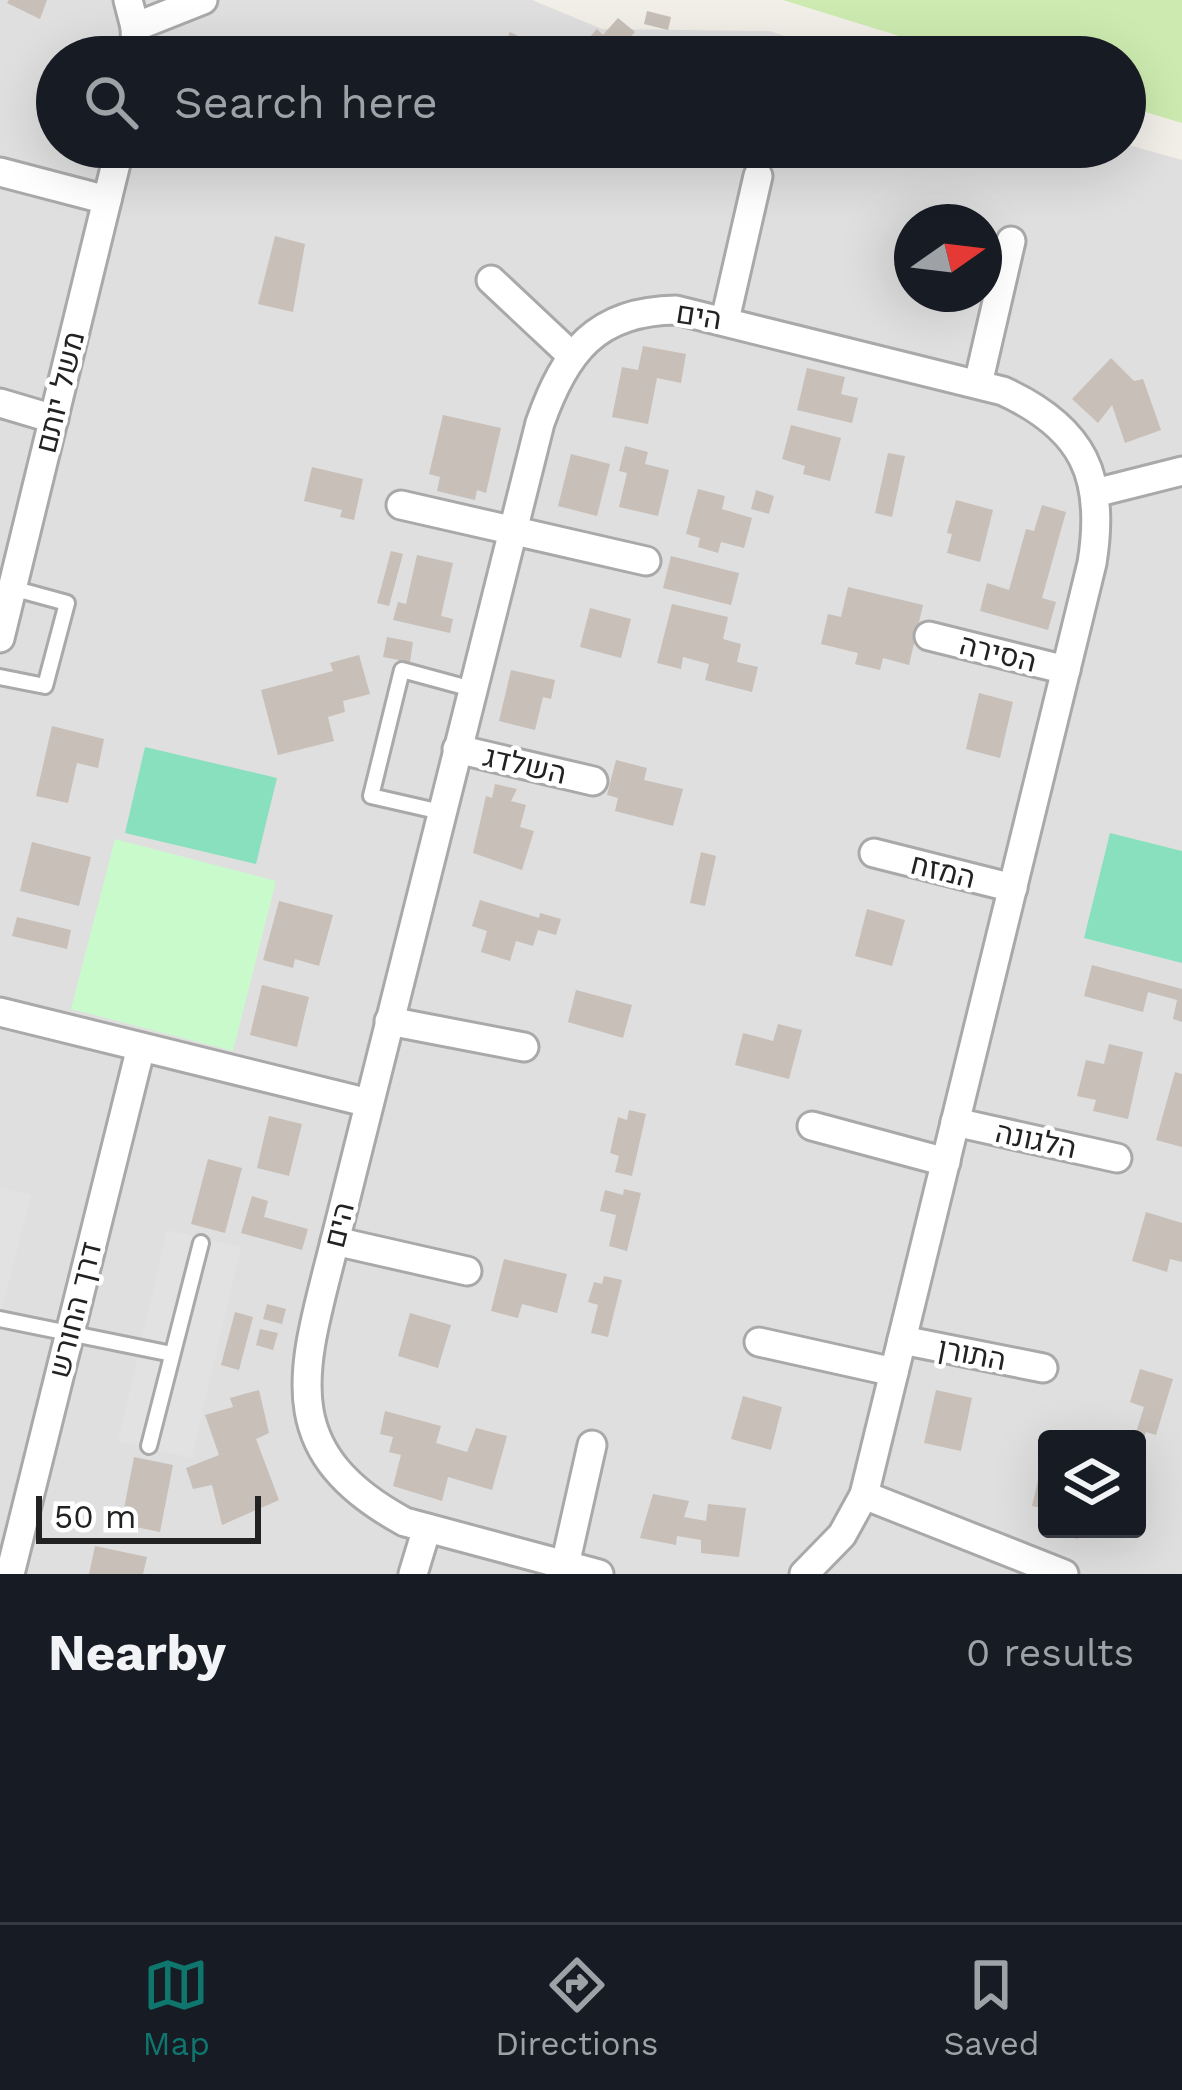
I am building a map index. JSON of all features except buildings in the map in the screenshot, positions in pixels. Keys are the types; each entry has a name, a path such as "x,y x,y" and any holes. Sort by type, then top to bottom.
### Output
{"street":[{"path":"132,14 203,0"},
{"name":"משל יותם","path":"1,632 115,168"},
{"path":"0,172 107,200"},
{"path":"725,320 758,176"},
{"path":"978,384 1011,241"},
{"path":"491,280 572,356"},
{"name":"הים","path":"598,1574 405,1522 356,1492 325,1457 310,1419 308,1357 540,423 572,356 605,325 625,316 676,310 978,384 1025,400 1060,425 1083,456 1095,494 1092,563 864,1496 842,1535 804,1574"},
{"path":"0,404 54,418"},
{"path":"1095,494 1182,471"},
{"path":"401,506 646,561"},
{"name":"הסירה","path":"929,636 1066,670"},
{"name":"השלדג","path":"457,749 593,781"},
{"name":"המזח","path":"874,853 1012,888"},
{"path":"0,1012 369,1103"},
{"path":"389,1021 524,1047"},
{"name":"דרך החורש","path":"10,1574 141,1047"},
{"name":"הלגונה","path":"955,1122 1117,1158"},
{"path":"812,1126 946,1162"},
{"path":"335,1241 467,1271"},
{"name":"התורן","path":"902,1340 1043,1368"},
{"path":"759,1342 894,1372"},
{"path":"565,1565 592,1445"},
{"path":"864,1496 1048,1571"},
{"path":"413,1574 427,1528"}],"lane":[{"path":"0,677 45,686 67,603 12,588"},
{"path":"442,812 371,796 402,670 472,688"},
{"path":"149,1446 201,1243"},
{"path":"0,1319 172,1354"}],"shaded area":[{"path":"0,0 532,0 602,29 770,31 785,36 36,36 36,168 1146,168 1146,150 1182,160 1182,1574 0,1574"},
{"path":"0,1187 31,1195 0,1317"},
{"path":"167,1230 241,1247 192,1458 118,1441"}],"green space":[{"path":"783,0 1182,0 1182,123 1146,112 1146,36 899,36"},
{"path":"145,747 277,778 256,864 125,833"},
{"path":"1110,833 1182,851 1182,963 1084,938"},
{"path":"115,839 276,881 233,1051 71,1009"}]}
